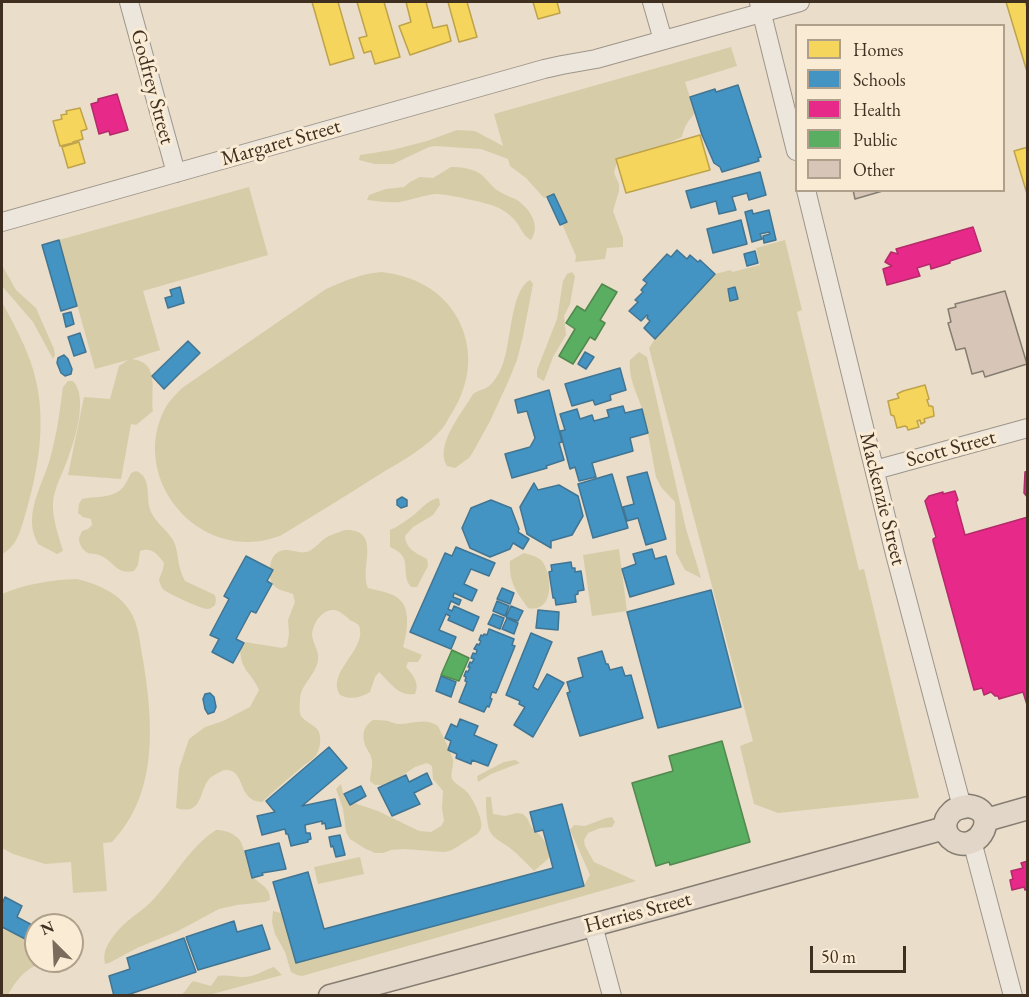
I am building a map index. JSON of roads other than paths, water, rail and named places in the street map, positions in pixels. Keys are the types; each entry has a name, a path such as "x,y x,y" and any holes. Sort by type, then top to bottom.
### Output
{"main road":[{"path":"962,807 978,808 986,820 984,831 979,838 964,843 957,842 947,834 945,828 948,816 954,810 962,807"},
{"path":"986,820 1028,808"},
{"name":"Herries Street","path":"330,996 945,828"}],"street":[{"name":"Godfrey Street","path":"129,2 176,173"},
{"path":"652,2 661,34"},
{"name":"Margaret Street","path":"2,222 562,65 596,59 661,34 758,5 800,2"},
{"path":"758,5 795,147"},
{"name":"Mackenzie Street","path":"806,192 896,554 962,807"},
{"name":"Scott Street","path":"875,470 1028,428"},
{"path":"972,841 1013,996"},
{"path":"592,925 612,996"}]}
